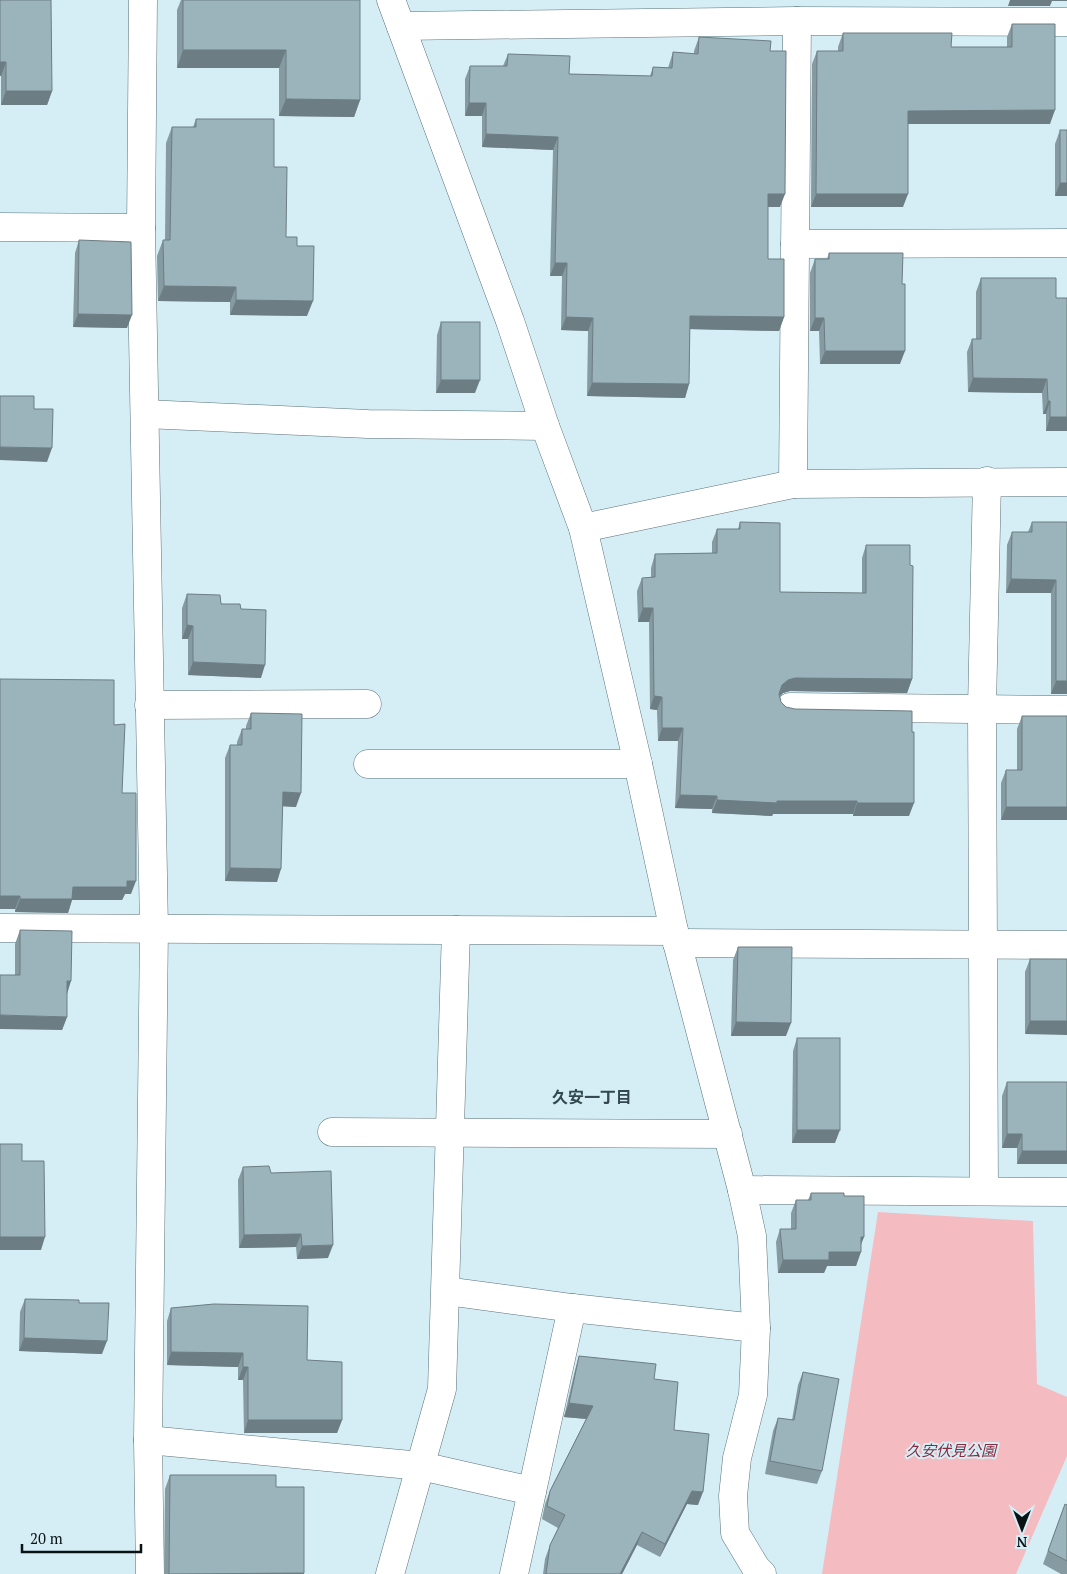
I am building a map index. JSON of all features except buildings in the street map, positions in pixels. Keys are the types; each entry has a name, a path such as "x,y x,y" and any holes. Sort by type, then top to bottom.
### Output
{"street":[{"path":"142,0 141,228 154,929 148,1440 150,1574"},
{"path":"392,0 510,321 583,528 676,937 742,1190 752,1236 756,1328 753,1395 737,1458 732,1496 735,1533 755,1572"},
{"path":"401,26 797,21 1067,22"},
{"path":"792,484 797,21"},
{"path":"0,227 141,228"},
{"path":"795,244 1067,243"},
{"path":"145,414 544,421"},
{"path":"583,528 792,484 986,481 1067,482"},
{"path":"984,1191 982,708 986,481"},
{"path":"149,705 367,704"},
{"path":"790,707 1067,710"},
{"path":"368,764 638,764"},
{"path":"0,928 456,930 983,945 1067,945"},
{"path":"390,1574 442,1389 456,930"},
{"path":"332,1132 728,1134"},
{"path":"742,1190 1067,1192"},
{"path":"446,1291 572,1308 756,1328"},
{"path":"514,1574 572,1308"},
{"path":"148,1440 421,1466 532,1491"}],"green space":[{"name":"久安伏見公園","path":"878,1212 1033,1221 1037,1384 1067,1397 1067,1456 1016,1574 822,1574"}],"district":[{"name":"久安一丁目","path":"592,1097"}]}
